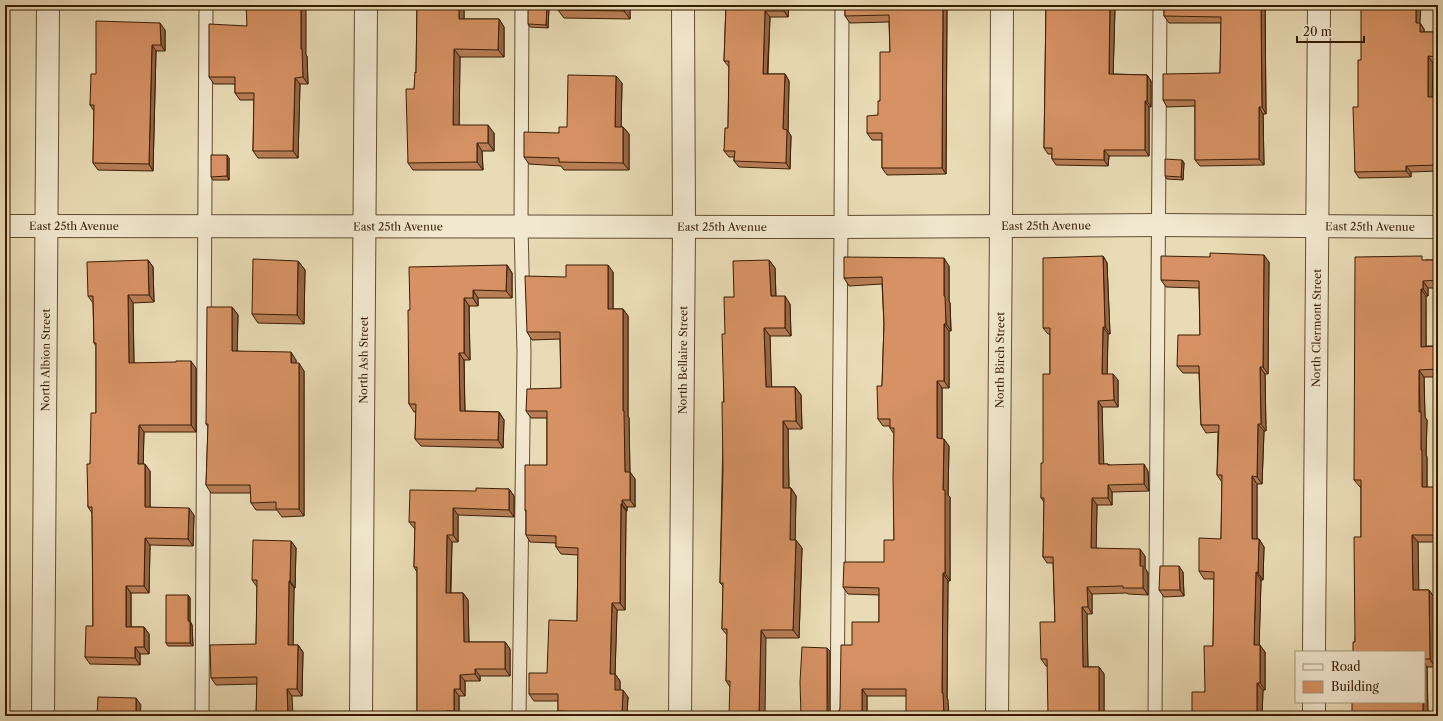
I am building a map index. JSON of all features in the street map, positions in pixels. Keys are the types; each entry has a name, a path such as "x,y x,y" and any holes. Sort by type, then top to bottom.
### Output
{"street":[{"name":"North Albion Street","path":"43,716 48,226 48,5"},
{"name":"North Ash Street","path":"361,716 366,227 366,5"},
{"name":"North Bellaire Street","path":"680,716 684,227 683,5"},
{"name":"North Birch Street","path":"996,716 1002,227 1002,5"},
{"name":"North Clermont Street","path":"1314,651 1319,5"},
{"name":"East 25th Avenue","path":"5,226 1002,227 1159,225 1438,227"},
{"path":"1314,703 1314,716"}],"lane":[{"path":"202,716 206,5"},
{"path":"519,716 524,353 521,226 522,5"},
{"path":"837,716 842,5"},
{"path":"1155,716 1160,5"}],"building":[{"path":"246,5 301,5 301,49 303,77 295,78 293,151 253,151 254,93 235,93 235,77 209,77 209,24 247,26"},
{"path":"417,5 459,5 459,19 499,19 498,50 454,49 453,125 488,125 488,143 477,143 477,162 408,163 406,89 414,89 415,72 416,73"},
{"path":"528,5 547,5 546,25 528,24"},
{"path":"558,5 624,5 624,11 558,10"},
{"path":"726,5 784,5 784,11 765,11 763,74 785,74 783,129 787,130 786,163 734,161 735,151 724,151 725,128 728,128 729,61 724,61"},
{"path":"845,5 943,5 942,168 882,168 882,133 867,133 867,116 878,115 878,101 880,101 880,52 890,52 889,15 845,16"},
{"path":"1046,5 1110,5 1109,74 1147,75 1147,101 1145,101 1145,150 1104,150 1104,160 1052,159 1052,148 1044,148"},
{"path":"1164,5 1261,5 1262,107 1259,107 1259,159 1195,160 1195,100 1163,100 1163,74 1220,73 1221,17 1164,16"},
{"path":"1361,5 1416,5 1416,23 1420,23 1420,32 1438,32 1438,57 1428,56 1428,97 1438,97 1438,165 1406,166 1406,171 1355,172 1353,107 1358,107 1358,60 1361,60"},
{"path":"96,21 160,23 161,45 152,45 149,164 93,163 94,105 90,105 91,74 96,74"},
{"path":"568,75 616,76 615,127 623,127 623,163 559,162 559,158 524,157 524,132 559,133 559,127 567,127"},
{"path":"211,155 227,155 227,176 211,177"},
{"path":"1165,159 1182,160 1181,177 1165,176"},
{"path":"1210,253 1264,255 1263,367 1260,367 1261,424 1258,424 1257,477 1252,476 1252,539 1259,539 1258,573 1256,572 1254,645 1260,645 1260,683 1257,683 1257,716 1192,716 1192,692 1205,692 1204,646 1213,646 1214,572 1199,571 1199,538 1221,539 1222,475 1217,475 1219,425 1201,425 1199,366 1177,366 1178,335 1200,335 1199,281 1161,280 1161,256 1210,257"},
{"path":"1103,256 1105,327 1103,327 1102,374 1113,374 1114,400 1098,401 1099,464 1144,464 1144,484 1108,485 1108,498 1092,498 1091,548 1140,549 1140,566 1143,566 1143,588 1123,588 1123,586 1087,587 1088,607 1082,607 1083,667 1099,667 1099,716 1048,716 1047,659 1041,659 1040,622 1055,622 1053,557 1043,557 1044,498 1041,498 1041,463 1043,463 1043,374 1050,374 1050,328 1043,328 1043,258"},
{"path":"1422,256 1422,260 1438,260 1438,280 1423,281 1423,289 1421,289 1421,347 1438,346 1438,369 1419,370 1419,412 1421,412 1422,487 1434,487 1434,510 1438,510 1438,535 1412,535 1413,590 1429,590 1430,659 1425,659 1425,651 1353,651 1353,642 1355,642 1354,537 1361,537 1361,480 1354,480 1355,257"},
{"path":"844,257 944,258 946,324 944,324 944,381 937,381 937,438 944,439 943,490 945,490 945,573 943,573 942,693 944,716 906,716 906,689 862,689 862,715 836,715 840,709 841,645 852,645 852,622 879,622 879,588 843,587 844,562 884,562 884,540 894,540 894,428 890,428 890,419 878,419 877,386 882,386 884,324 882,277 844,278"},
{"path":"253,259 298,261 297,315 252,314"},
{"path":"148,260 149,295 128,295 129,363 191,361 191,425 139,425 138,464 145,464 145,507 189,508 188,539 145,538 144,586 126,586 126,627 144,627 144,647 135,647 135,658 85,657 86,626 93,626 92,507 88,507 87,464 90,464 91,413 96,413 96,343 94,343 93,296 88,296 87,262"},
{"path":"769,260 771,296 785,296 785,328 764,328 766,387 795,387 796,421 783,421 783,488 791,488 790,540 796,540 793,630 761,630 759,716 729,716 730,681 726,681 727,629 722,629 723,583 720,583 723,470 722,402 724,402 722,334 725,334 724,297 734,297 733,261"},
{"path":"507,265 506,291 473,290 473,298 464,298 464,353 459,353 460,411 499,412 498,440 415,439 416,404 409,404 409,267"},
{"path":"566,265 608,265 608,309 623,309 623,411 625,472 630,472 630,500 622,500 621,504 620,603 612,603 610,674 615,674 615,690 623,690 622,716 582,716 582,712 558,711 558,694 529,694 529,673 547,673 549,620 577,621 578,548 556,547 556,536 526,535 525,510 525,465 547,465 547,411 526,411 527,389 561,388 560,332 527,332 525,276 566,277"},
{"path":"207,307 232,307 232,351 291,352 291,363 299,363 299,509 276,509 276,502 251,503 250,485 206,485 208,424 206,424"},
{"path":"476,488 509,489 509,510 453,508 453,535 447,535 446,593 463,593 464,642 505,642 505,669 475,669 475,674 460,675 460,689 454,689 454,711 446,711 446,716 417,716 417,567 414,567 415,522 409,522 410,490 476,491"},
{"path":"253,540 291,541 288,645 298,645 297,689 287,689 288,716 238,716 256,715 257,677 211,678 210,645 256,644 257,580 252,580"},
{"path":"1160,566 1179,566 1180,590 1159,590"},
{"path":"166,595 188,595 190,643 166,643"},
{"path":"802,647 827,648 827,716 801,716 800,682"},
{"path":"98,697 136,698 136,716 97,716"},
{"path":"1352,703 1423,703 1423,716 1352,716"}]}
